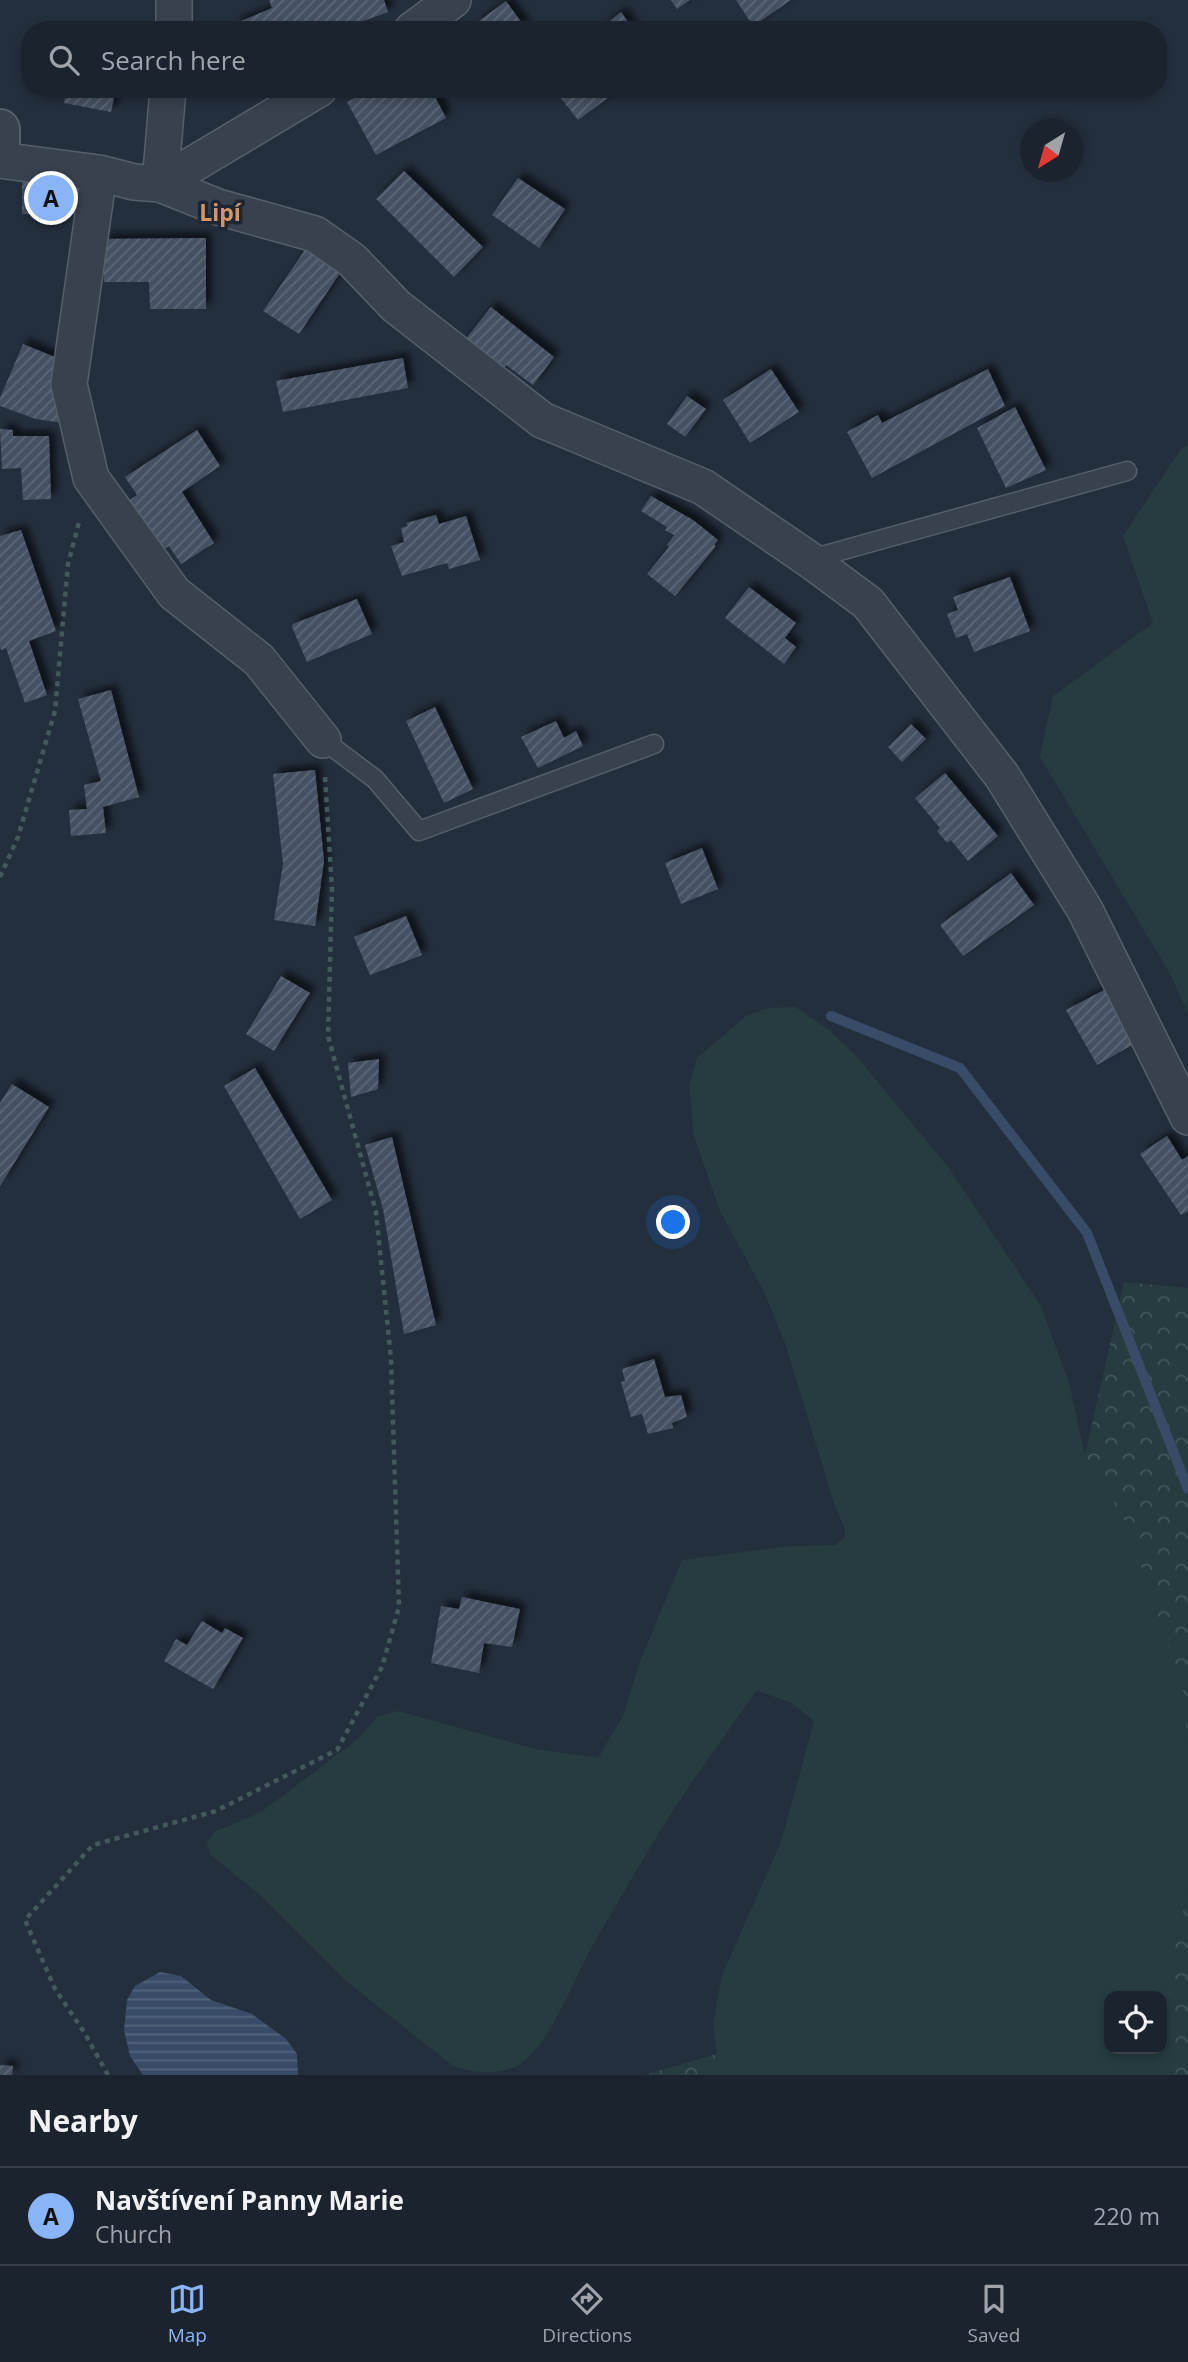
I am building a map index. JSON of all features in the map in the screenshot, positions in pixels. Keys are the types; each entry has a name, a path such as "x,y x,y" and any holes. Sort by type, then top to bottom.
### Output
{"street":[{"path":"174,0 174,21"},
{"path":"424,21 453,0"},
{"path":"160,184 168,98"},
{"path":"160,184 304,98"},
{"path":"0,129 0,142"},
{"path":"0,160 160,184 218,207 314,234 352,260 396,306 542,419 703,486 868,603 1002,776 1085,910 1188,1117"},
{"path":"99,173 69,384 90,478 174,593 259,660 323,740"}],"lane":[{"path":"810,560 1127,471"},
{"path":"323,740 375,779 419,831 654,744"}],"path":[{"path":"0,877 18,837 55,711 68,564 90,478"},
{"path":"108,2075 84,2032 55,1989 25,1920 93,1845 216,1811 337,1750 382,1667 399,1607 391,1359 376,1212 328,1036 332,889 323,740"}],"green space":[{"path":"1188,444 1188,1013 1169,972 1040,757 1053,696 1153,623 1123,536 1181,449"},
{"path":"796,1007 830,1031 858,1058 948,1167 1041,1306 1069,1383 1085,1455 1126,1523 1182,1683 1188,1746 1188,1888 1169,1971 1170,2075 719,2075 713,2024 722,1975 781,1842 814,1721 793,1704 757,1690 651,1845 589,1952 553,2025 531,2055 519,2065 503,2071 470,2071 453,2066 346,1981 261,1896 210,1854 207,1842 214,1832 261,1812 358,1739 378,1716 399,1711 535,1749 598,1758 623,1716 639,1664 682,1560 790,1546 835,1545 845,1537 785,1343 764,1292 720,1211 694,1136 689,1085 697,1058 746,1016 768,1008"},
{"path":"1124,1282 1188,1288 1188,1746 1182,1684 1126,1523 1085,1455"},
{"path":"1188,1888 1188,2075 1170,2075 1169,1971"},
{"path":"717,2054 719,2075 644,2075"}],"water":[{"path":"160,1972 181,1976 211,2000 252,2014 286,2039 297,2054 298,2075 143,2075 130,2056 124,2030 127,2000 135,1986"}],"building":[{"path":"269,0 384,0 388,12 364,21 241,21 272,8"},
{"path":"671,0 690,0 677,9"},
{"path":"736,0 791,0 760,21 750,21"},
{"path":"506,1 520,21 479,21"},
{"path":"621,12 628,21 610,21"},
{"path":"65,98 114,98 111,112 64,103"},
{"path":"355,98 436,98 446,118 376,155 347,102"},
{"path":"561,98 608,98 578,120"},
{"path":"404,171 483,247 454,277 376,199"},
{"path":"518,178 565,209 539,248 492,215"},
{"path":"22,181 81,182 80,214 22,214"},
{"path":"206,238 206,309 150,309 149,282 104,282 103,239"},
{"path":"309,244 344,267 299,334 263,311"},
{"path":"491,307 554,357 533,385 506,365 499,376 461,345"},
{"path":"23,344 62,360 63,423 36,419 0,406 0,398"},
{"path":"403,358 408,388 283,412 276,381"},
{"path":"771,369 799,412 750,443 723,400"},
{"path":"988,369 1005,406 872,478 847,432 878,415 882,423"},
{"path":"687,396 706,409 685,437 667,424"},
{"path":"1015,407 1046,470 1006,488 977,428"},
{"path":"0,429 13,430 13,436 49,436 51,499 23,500 21,468 2,469"},
{"path":"197,430 220,466 182,492 214,543 181,564 169,546 161,551 128,501 137,495 125,477"},
{"path":"651,496 693,520 718,540 675,596 647,574 669,547 667,545 674,535 665,530 667,527 641,511"},
{"path":"436,515 439,524 466,516 480,560 449,569 447,563 402,576 391,546 404,542 401,528 408,526 406,523"},
{"path":"21,530 56,631 29,641 47,695 25,703 6,648 1,650 0,647 0,536"},
{"path":"1010,577 1030,631 974,652 967,634 956,638 947,614 958,610 953,597"},
{"path":"749,587 796,623 785,638 796,647 784,664 725,618"},
{"path":"357,599 372,634 307,662 293,624"},
{"path":"111,690 139,797 103,807 106,833 71,836 69,810 87,809 84,785 101,781 78,699"},
{"path":"435,707 473,789 444,803 406,721"},
{"path":"556,721 564,738 576,731 583,746 538,768 521,737"},
{"path":"911,724 926,739 902,762 888,747"},
{"path":"315,770 324,861 315,926 274,920 283,864 273,774"},
{"path":"945,773 998,836 968,861 951,840 947,843 937,831 940,828 915,798"},
{"path":"702,848 718,889 681,904 665,863"},
{"path":"1011,873 1034,905 963,956 940,925"},
{"path":"406,916 422,955 370,975 354,937"},
{"path":"281,976 310,993 274,1051 246,1034"},
{"path":"1104,990 1134,1044 1097,1065 1066,1010"},
{"path":"379,1059 378,1089 351,1097 348,1063"},
{"path":"255,1068 332,1200 300,1219 224,1086"},
{"path":"12,1084 49,1107 0,1186 0,1103"},
{"path":"1167,1136 1182,1160 1188,1156 1188,1211 1181,1215 1140,1154"},
{"path":"392,1137 436,1325 404,1334 383,1209 365,1145"},
{"path":"654,1359 665,1397 681,1395 687,1417 672,1423 673,1428 648,1434 642,1414 631,1417 621,1382 625,1381 622,1369"},
{"path":"462,1597 520,1609 512,1647 484,1643 479,1673 431,1663 441,1606 459,1609"},
{"path":"202,1621 222,1633 225,1628 243,1638 213,1689 164,1661 176,1639 187,1645"},
{"path":"0,2065 13,2066 12,2075 0,2075"}],"waterway":[{"path":"831,1016 960,1068 1087,1233 1188,1489"}],"place":[{"name":"Navštívení Panny Marie","path":"51,198"}],"district":[{"name":"Lipí","path":"220,213"}]}
